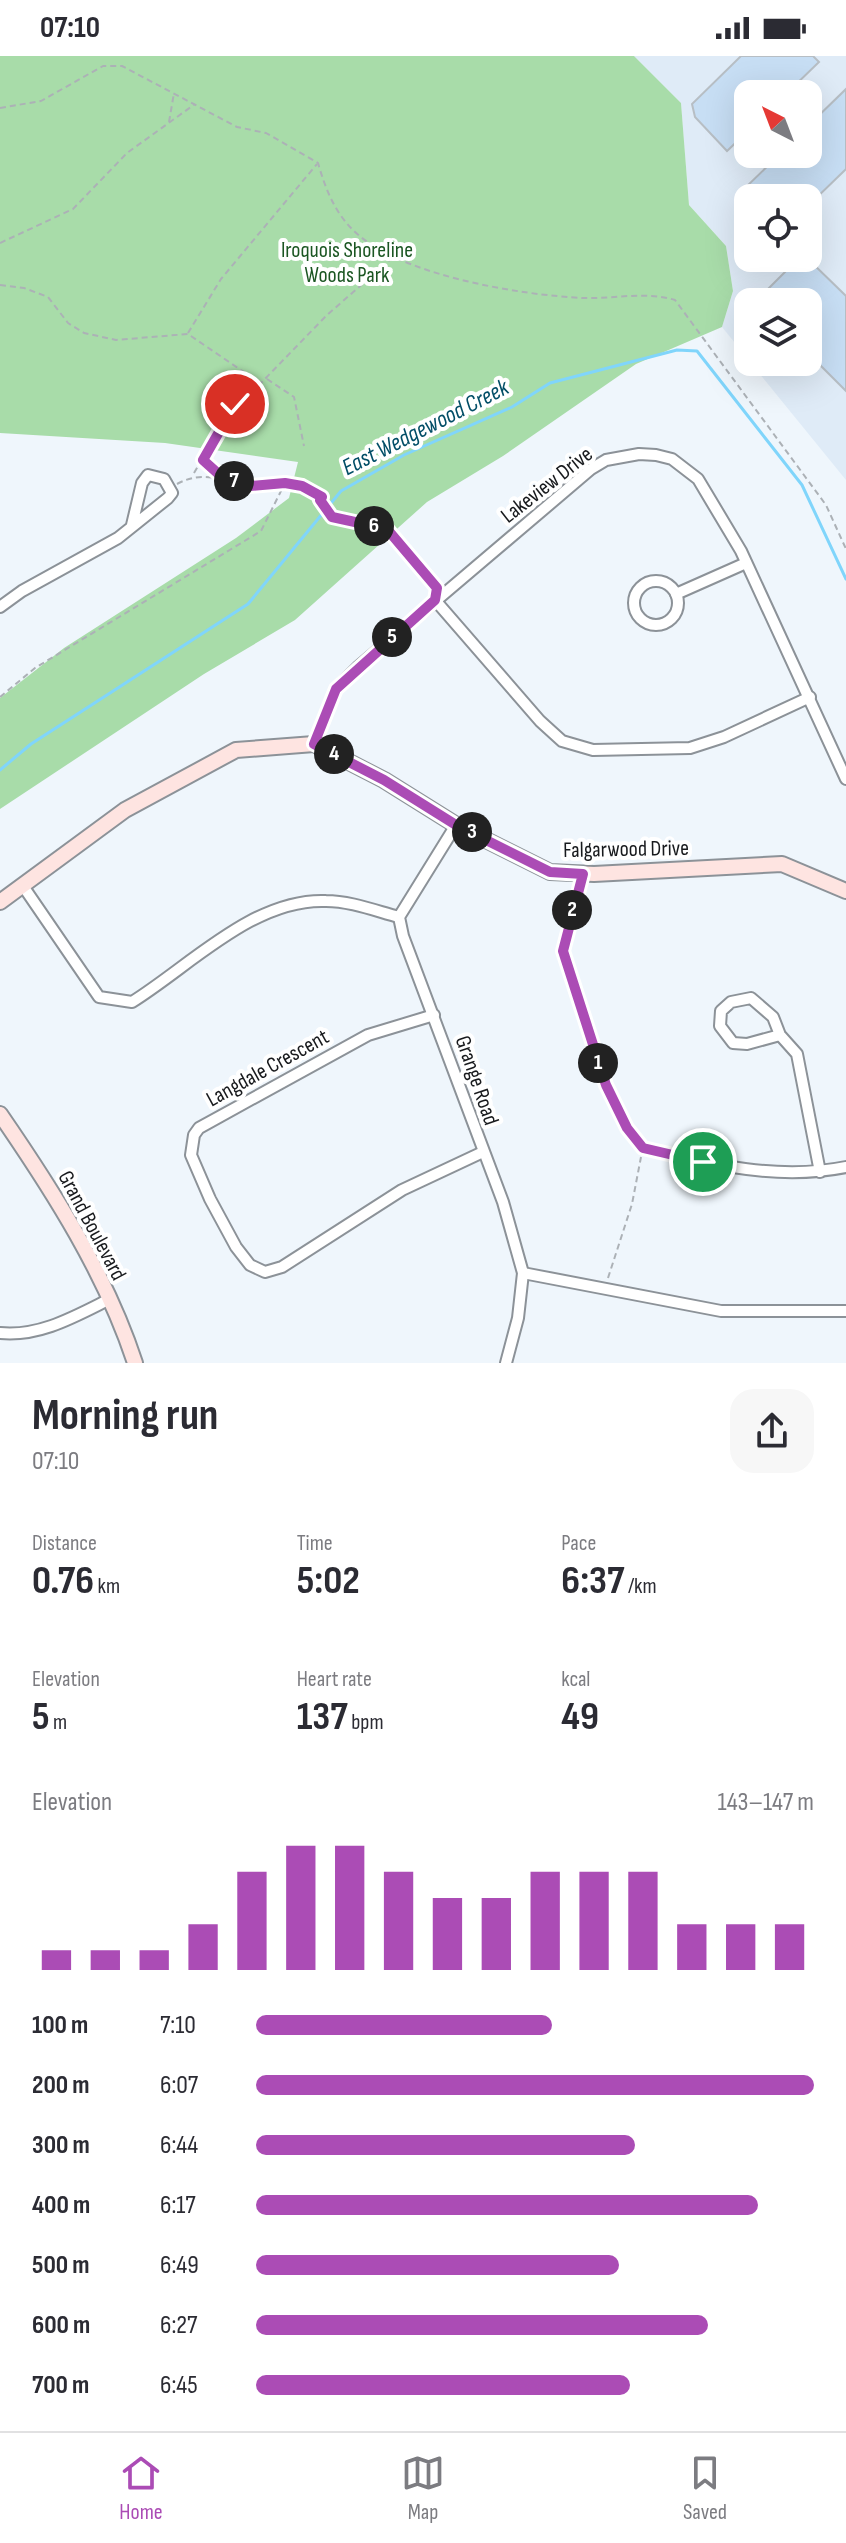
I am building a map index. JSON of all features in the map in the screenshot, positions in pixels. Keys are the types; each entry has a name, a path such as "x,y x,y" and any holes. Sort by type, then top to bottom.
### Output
{"street":[{"name":"Lakeview Drive","path":"314,744 336,689 435,600 591,469 606,460 639,454 672,459 698,479 718,508 810,697 846,779"},
{"path":"0,607 22,591 118,538 172,493 164,479 148,475 142,483 132,525"},
{"path":"676,594 746,563"},
{"path":"644,584 666,584 676,594 674,615 663,624 643,621 635,610 635,596 644,584"},
{"path":"435,600 540,721 562,741 593,750 690,748 724,737 810,697"},
{"path":"0,902 125,810 236,750 314,744"},
{"name":"Falgarwood Drive","path":"314,744 384,780 456,825 550,872 583,874 782,864 846,891"},
{"path":"23,886 99,997 132,1002 169,974 273,908 294,902 328,900 399,917 456,825"},
{"path":"583,874 563,951 606,1085 627,1128 643,1148 769,1173 820,1172 846,1167"},
{"name":"Grange Road","path":"399,917 403,936 503,1202 523,1273 518,1318 506,1363"},
{"path":"780,1035 747,1044 733,1043 720,1026 721,1011 731,1002 751,998 773,1017 780,1035 797,1054 820,1172"},
{"name":"Langdale Crescent","path":"434,1015 368,1035 199,1128 194,1135 191,1155 236,1247 250,1265 265,1272 282,1267 402,1190 483,1152"},
{"name":"Grand Boulevard","path":"0,1114 62,1204 122,1324 135,1363"},
{"path":"523,1273 721,1311 846,1311"},
{"path":"0,1333 16,1335 55,1326 108,1300"}],"path":[{"path":"0,108 41,101 103,66 122,66 237,127 266,133 318,163 328,197 350,227 374,248 392,258 505,289 584,298 658,295 675,300 826,505 846,549"},
{"path":"169,123 174,93"},
{"path":"0,243 73,209 127,153 196,104"},
{"path":"188,334 221,279 318,163"},
{"path":"193,476 235,404 260,384 327,315 392,258"},
{"path":"0,285 24,288 48,297 68,323 84,333 116,340 188,334 260,384"},
{"path":"266,378 294,397 304,446"},
{"path":"203,460 223,478"},
{"path":"169,488 193,476 223,478 250,486 285,483 302,486 322,497 320,500 332,517 387,529 437,588 435,600"},
{"path":"0,697 35,668 261,531 285,483"},
{"path":"604,1289 632,1204 643,1148"}],"shaded area":[{"path":"634,56 846,56 846,480 761,376 822,376 822,288 734,288 734,342 722,327 733,291 726,246 689,205 681,103"}],"green space":[{"name":"Iroquois Shoreline Woods Park","path":"0,56 634,56 681,103 689,205 726,246 733,291 722,327 636,364 503,456 427,502 295,620 204,674 0,809 0,698 64,648 236,538 289,498 298,462 165,443 0,433"}],"building":[{"path":"741,56 813,56 819,62 800,80 734,80 734,144 727,151 695,117 692,104"},
{"path":"846,89 846,169 822,192 822,184 749,184 766,168 822,168 822,112"},
{"path":"785,272 821,272 846,296 846,391 822,367 822,288 769,288"}],"waterway":[{"name":"East Wedgewood Creek","path":"0,770 31,744 248,604 341,491 404,455 512,407 550,383 677,350 697,351 802,485 846,579"}],"route":[{"path":"235,404 203,460 223,478 250,486 285,483 302,486 322,497 320,500 332,517 387,529 437,588 435,600 336,689 314,744 384,780 456,825 550,872 583,874 563,951 606,1085 627,1128 643,1148 703,1162"}]}
